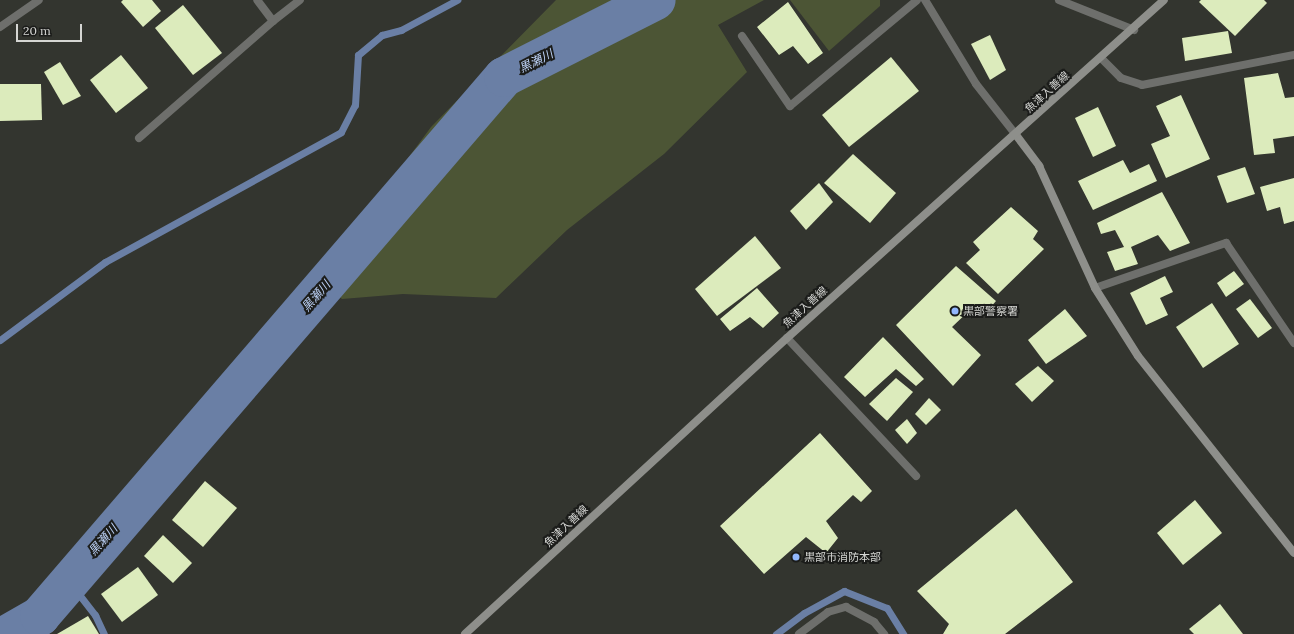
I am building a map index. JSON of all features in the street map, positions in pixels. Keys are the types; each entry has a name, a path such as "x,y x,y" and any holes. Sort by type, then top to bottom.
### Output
{"main road":[{"name":"魚津入善線","path":"465,634 787,338 1134,30 1164,0"},
{"path":"1016,135 1039,166 1095,288 1138,356 1294,553"}],"street":[{"path":"0,27 39,0"},
{"path":"257,0 274,21"},
{"path":"138,138 300,0"},
{"path":"742,36 790,106 916,0"},
{"path":"925,0 976,84 1016,135"},
{"path":"1059,0 1134,30"},
{"path":"1101,58 1121,78 1142,85 1294,55"},
{"path":"1095,288 1226,243 1294,343"},
{"path":"787,338 916,476"},
{"path":"799,634 828,612 846,607 874,622 884,634"}],"green space":[{"path":"556,0 764,0 718,25 747,72 664,154 567,230 496,298 403,294 342,299 314,273 375,203 431,127"},
{"path":"790,0 880,0 880,6 829,51"}],"building":[{"path":"123,0 152,0 161,11 143,27 121,2"},
{"path":"1201,0 1264,0 1267,3 1235,36 1199,2"},
{"path":"788,2 823,53 808,64 793,46 779,55 757,27"},
{"path":"183,5 222,53 193,75 155,28"},
{"path":"1228,31 1232,53 1185,61 1182,38"},
{"path":"990,35 1006,70 990,80 971,44"},
{"path":"121,55 148,88 116,113 90,80"},
{"path":"891,57 919,91 849,147 822,115"},
{"path":"60,62 81,96 63,105 44,72"},
{"path":"1278,73 1285,98 1294,97 1294,136 1273,139 1275,153 1254,155 1244,78"},
{"path":"0,84 41,84 42,120 0,121"},
{"path":"1181,95 1210,159 1166,178 1151,144 1170,136 1156,106"},
{"path":"1098,107 1116,146 1093,157 1075,118"},
{"path":"853,154 896,193 870,223 824,183"},
{"path":"1123,160 1130,173 1149,164 1157,181 1093,210 1078,181"},
{"path":"1245,167 1255,194 1227,203 1217,176"},
{"path":"1294,178 1294,221 1284,224 1280,207 1267,211 1260,187"},
{"path":"819,183 833,202 806,230 790,211"},
{"path":"1162,192 1190,243 1170,251 1158,235 1131,247 1138,264 1115,271 1107,252 1124,247 1115,230 1101,234 1097,223"},
{"path":"1011,207 1038,231 1033,239 1044,249 998,294 966,263 980,250 973,242"},
{"path":"755,236 781,268 717,316 695,289"},
{"path":"956,266 996,301 983,316 972,308 952,327 981,355 953,386 896,325"},
{"path":"1234,271 1244,284 1226,297 1217,283"},
{"path":"1165,276 1173,292 1160,298 1168,315 1146,325 1130,293"},
{"path":"757,288 779,313 763,328 750,317 730,331 720,319"},
{"path":"1250,299 1272,328 1258,338 1236,309"},
{"path":"1212,303 1239,344 1203,368 1176,327"},
{"path":"1065,309 1087,336 1046,364 1028,340"},
{"path":"883,337 924,379 916,386 896,369 865,397 844,377"},
{"path":"1038,366 1054,381 1032,402 1015,384"},
{"path":"896,378 913,392 887,421 869,404"},
{"path":"929,398 941,410 926,425 915,414"},
{"path":"907,419 917,433 907,444 895,430"},
{"path":"820,433 872,491 861,502 853,495 826,521 838,538 826,553 806,537 764,574 720,526"},
{"path":"205,481 237,508 203,547 172,520"},
{"path":"1195,500 1222,533 1183,565 1157,533"},
{"path":"1016,509 1073,582 1005,634 943,634 949,624 917,591"},
{"path":"163,535 192,563 173,583 144,556"},
{"path":"138,567 158,595 122,622 101,594"},
{"path":"1220,604 1243,634 1194,634 1189,629"},
{"path":"88,616 99,634 57,634"}],"waterway":[{"path":"0,340 105,262 341,132 355,105 358,55 382,35 401,30 457,0"},
{"name":"黒瀬川","path":"9,634 40,616 504,77 656,0"},
{"path":"67,579 95,615 104,634"},
{"path":"776,634 804,613 844,591 887,608 903,634"}],"place":[{"name":"黒部警察署","path":"955,311"},
{"name":"黒部市消防本部","path":"796,557"}]}
